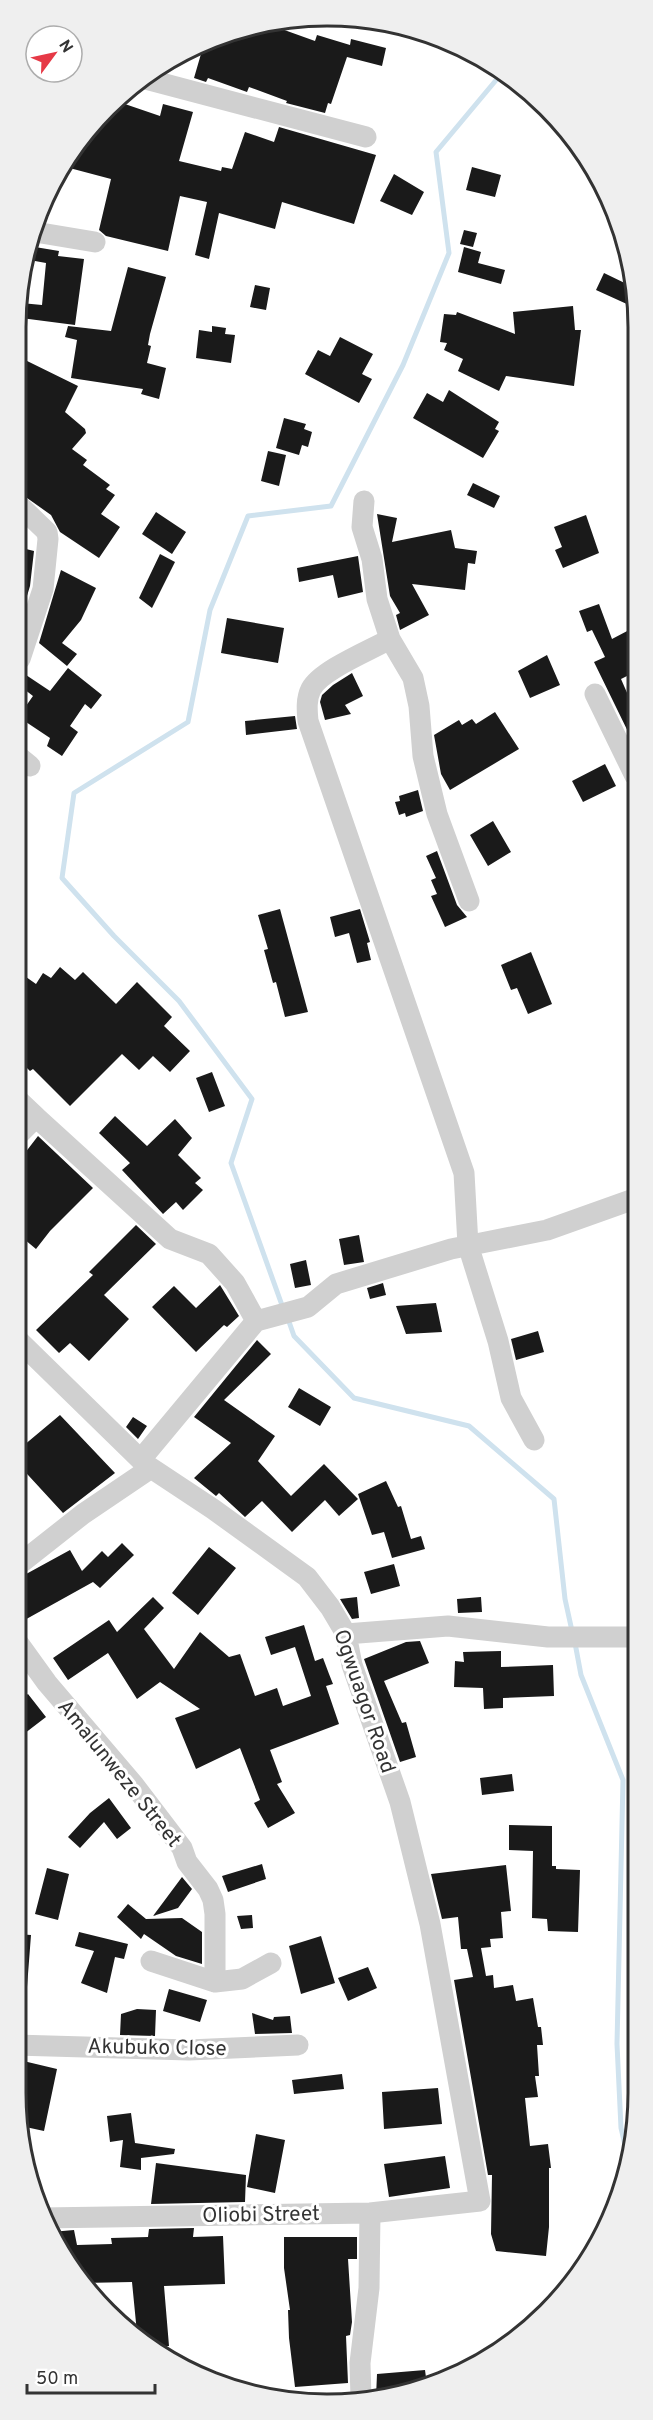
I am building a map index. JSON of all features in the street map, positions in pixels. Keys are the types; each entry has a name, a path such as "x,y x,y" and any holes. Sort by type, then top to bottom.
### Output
{"street":[{"path":"153,81 366,137"},
{"path":"40,233 95,242"},
{"path":"364,501 362,526 372,560 377,599 390,639 412,678 419,706 423,756 437,814 469,901"},
{"path":"26,512 47,532 48,539 43,589 26,641"},
{"path":"390,639 324,676 313,685 307,705 308,721 464,1173 468,1245 498,1341 511,1398 534,1440"},
{"path":"595,694 628,763"},
{"path":"26,1108 170,1239 210,1254 235,1283 256,1321"},
{"path":"26,1126 36,1117"},
{"path":"26,1559 147,1463 256,1321 308,1307 336,1284 468,1245 547,1230 628,1201"},
{"name":"Ogwuagor Road","path":"26,1348 147,1463 307,1577 330,1607 346,1634 352,1665 400,1802 430,1924 480,2201"},
{"path":"346,1634 448,1626 548,1637 628,1636"},
{"name":"Amalunweze Street","path":"26,1654 53,1691 135,1785 182,1848 187,1862 208,1889 213,1900 215,1982"},
{"path":"151,1961 215,1982 242,1978 271,1964"},
{"name":"Akubuko Close","path":"26,2045 189,2050 298,2045"},
{"name":"Oliobi Street","path":"52,2218 370,2213 480,2201"},
{"path":"360,2393 360,2363 369,2288 370,2213"}],"building":[{"path":"281,29 315,41 317,35 350,45 351,39 386,48 382,66 347,57 331,104 328,103 325,113 286,103 287,101 249,87 247,92 208,78 206,82 194,78 201,53 230,41"},
{"path":"124,104 160,116 163,104 193,112 179,161 221,171 222,167 232,169 245,132 274,142 279,127 376,155 354,224 282,202 275,229 219,213 209,259 195,255 207,202 180,196 168,251 106,236 99,230 111,179 71,168 100,128"},
{"path":"472,167 501,175 495,197 466,190"},
{"path":"394,174 424,192 412,215 380,201"},
{"path":"464,230 477,233 473,247 460,244"},
{"path":"36,247 59,251 58,256 84,259 75,325 26,319 26,304 42,305 46,263 33,261"},
{"path":"464,247 481,252 478,263 505,270 501,284 458,272"},
{"path":"128,267 166,277 148,345 151,346 147,363 166,368 159,399 141,394 143,389 71,378 77,340 65,337 68,326 111,331"},
{"path":"604,273 624,283 627,304 596,290"},
{"path":"255,285 270,288 266,310 250,307"},
{"path":"573,306 575,330 581,330 574,386 506,376 499,391 458,371 463,359 444,350 447,343 440,342 444,314 456,315 457,312 515,334 513,312"},
{"path":"212,326 226,328 225,334 235,335 231,363 196,358 199,330 212,332"},
{"path":"340,337 373,354 362,374 372,379 359,403 305,374 318,350 330,356"},
{"path":"26,360 78,386 65,412 85,429 86,433 72,449 87,460 83,465 110,485 106,489 115,495 101,514 120,527 99,558 60,532 51,515 26,497"},
{"path":"449,390 499,422 495,429 499,431 483,458 413,418 427,393 443,402"},
{"path":"284,418 306,424 304,429 312,432 308,447 302,445 299,455 276,448"},
{"path":"268,451 286,455 279,486 261,481"},
{"path":"473,483 500,496 494,508 467,495"},
{"path":"156,512 186,532 172,554 142,534"},
{"path":"377,514 397,518 392,542 451,530 455,548 477,551 475,564 468,563 465,590 412,584 429,615 400,630 396,615 400,613 390,596"},
{"path":"586,515 599,553 563,568 555,550 562,547 554,527"},
{"path":"26,549 34,551 26,599"},
{"path":"160,554 175,562 152,608 139,598"},
{"path":"358,556 363,592 338,598 333,575 299,582 297,568"},
{"path":"61,570 96,588 81,620 62,643 77,654 67,666 39,643"},
{"path":"599,604 612,639 628,631 628,676 621,679 628,695 628,732 594,662 605,657 592,630 587,632 579,611"},
{"path":"227,618 284,628 278,663 221,653"},
{"path":"547,655 560,685 530,698 518,671"},
{"path":"68,668 102,695 91,709 85,704 70,726 78,732 62,756 47,746 50,738 26,722 26,706 33,696 26,691 26,675 50,691"},
{"path":"352,673 363,696 345,705 351,714 325,720 320,702 322,695"},
{"path":"495,712 519,749 450,790 441,774 434,735 459,720 462,725 472,719 476,724"},
{"path":"295,716 297,729 246,735 245,721"},
{"path":"605,764 616,786 583,802 572,781"},
{"path":"418,790 423,811 406,817 405,813 399,815 395,802 400,801 399,796"},
{"path":"493,821 511,852 488,866 470,835"},
{"path":"437,851 457,905 467,917 445,927 431,896 437,894 431,880 436,878 426,856"},
{"path":"280,909 308,1012 285,1017 276,982 273,983 264,950 268,949 258,915"},
{"path":"360,909 370,942 367,943 371,960 357,963 349,933 335,937 330,917"},
{"path":"531,952 552,1004 528,1014 517,988 511,990 501,965"},
{"path":"60,967 75,980 83,972 116,1004 137,982 172,1017 164,1026 190,1051 170,1072 153,1056 139,1070 122,1054 70,1106 33,1069 30,1071 26,1067 26,977 36,984 43,973 51,978"},
{"path":"212,1072 225,1106 209,1112 196,1078"},
{"path":"115,1116 147,1146 175,1119 192,1138 178,1155 201,1178 195,1183 203,1190 183,1210 176,1202 163,1214 122,1170 130,1163 99,1133"},
{"path":"38,1136 93,1188 50,1231 36,1249 26,1241 26,1152"},
{"path":"136,1225 156,1244 104,1295 129,1319 89,1361 70,1343 59,1353 36,1330 93,1275 89,1272"},
{"path":"359,1235 364,1262 344,1265 339,1239"},
{"path":"306,1260 311,1285 295,1288 290,1264"},
{"path":"383,1283 386,1295 370,1299 367,1288"},
{"path":"220,1285 239,1316 227,1327 224,1325 196,1352 152,1307 174,1286 196,1308"},
{"path":"436,1303 442,1332 406,1334 396,1306"},
{"path":"538,1331 544,1352 516,1360 511,1339"},
{"path":"257,1340 271,1354 224,1400 275,1436 258,1461 291,1496 324,1464 358,1499 339,1516 325,1500 292,1532 262,1501 245,1517 219,1493 216,1496 194,1478 231,1443 194,1417"},
{"path":"299,1388 331,1407 320,1426 288,1407"},
{"path":"60,1415 115,1473 63,1513 26,1473 26,1443"},
{"path":"133,1417 147,1426 138,1439 126,1427"},
{"path":"386,1481 398,1507 401,1506 411,1539 421,1536 425,1549 392,1558 384,1532 372,1535 358,1494"},
{"path":"122,1543 134,1555 100,1588 93,1582 26,1619 26,1574 70,1550 82,1571 102,1551 108,1557"},
{"path":"209,1547 236,1568 198,1615 172,1593"},
{"path":"394,1564 400,1586 371,1594 364,1572"},
{"path":"153,1597 164,1608 144,1629 174,1669 200,1632 229,1657 240,1654 255,1696 277,1688 283,1706 311,1696 295,1647 271,1655 265,1637 304,1625 315,1661 323,1658 333,1684 326,1686 339,1724 270,1750 282,1782 277,1784 295,1813 268,1828 254,1803 260,1800 240,1748 196,1769 175,1718 200,1709 160,1682 137,1699 108,1653 68,1680 53,1658 109,1620 117,1632"},
{"path":"357,1597 359,1618 352,1619 340,1599"},
{"path":"481,1597 482,1612 458,1613 457,1599"},
{"path":"420,1641 429,1663 384,1681 402,1723 406,1722 416,1757 400,1762 364,1659 406,1642"},
{"path":"501,1651 501,1667 553,1665 554,1696 503,1698 503,1708 484,1709 483,1688 454,1687 455,1661 464,1662 463,1652"},
{"path":"28,1694 46,1717 26,1732 26,1695"},
{"path":"512,1774 514,1791 482,1795 480,1778"},
{"path":"109,1798 131,1828 117,1839 104,1822 80,1848 68,1837 90,1813"},
{"path":"509,1825 552,1826 552,1866 556,1866 556,1869 580,1870 578,1932 548,1931 547,1919 532,1918 533,1851 509,1850"},
{"path":"262,1864 266,1879 228,1892 222,1876"},
{"path":"506,1865 511,1911 501,1912 503,1938 490,1939 491,1947 481,1948 486,1976 493,1975 494,1988 513,1985 516,2001 533,1998 538,2027 541,2027 543,2045 537,2045 539,2076 535,2076 538,2097 525,2098 530,2146 548,2144 551,2168 549,2168 549,2227 546,2256 496,2251 491,2234 492,2175 488,2175 454,1980 473,1977 467,1949 461,1949 458,1917 442,1919 431,1874"},
{"path":"47,1868 69,1874 58,1920 35,1914"},
{"path":"182,1877 192,1889 178,1908 153,1916"},
{"path":"128,1904 146,1919 182,1918 202,1932 202,1964 176,1956 144,1934 141,1939 117,1917"},
{"path":"252,1915 253,1928 241,1929 237,1916"},
{"path":"79,1932 128,1944 124,1959 115,1957 107,1993 81,1983 94,1951 75,1946"},
{"path":"26,1935 31,1935 26,2000"},
{"path":"321,1936 335,1983 301,1994 289,1946"},
{"path":"368,1967 377,1988 348,2001 338,1978"},
{"path":"169,1989 207,2000 200,2022 163,2011"},
{"path":"137,2009 156,2010 155,2036 120,2035 121,2014"},
{"path":"252,2013 273,2020 274,2017 290,2016 292,2033 255,2034"},
{"path":"26,2062 57,2069 44,2131 27,2127"},
{"path":"342,2074 344,2089 294,2094 292,2080"},
{"path":"438,2088 442,2124 384,2129 382,2092"},
{"path":"131,2113 135,2143 175,2149 174,2154 141,2158 141,2170 120,2167 123,2140 110,2142 107,2116"},
{"path":"256,2134 285,2140 275,2193 247,2187"},
{"path":"445,2156 450,2188 389,2197 384,2164"},
{"path":"156,2163 246,2175 245,2202 151,2204"},
{"path":"194,2228 193,2237 223,2236 225,2284 164,2286 169,2346 159,2344 136,2327 132,2282 93,2283 76,2261 59,2231 74,2230 77,2245 112,2244 111,2238 148,2237 149,2229"},
{"path":"284,2237 357,2237 357,2259 348,2259 352,2322 350,2335 346,2336 348,2383 295,2387 289,2338 288,2310 290,2310 284,2268"},
{"path":"425,2370 426,2378 376,2390 377,2374"}],"waterway":[{"path":"283,1308 231,1163 252,1099 179,1001 114,936 62,878 74,793 188,722 210,610 248,516 331,506 403,365 449,253 436,152 497,79"},
{"path":"287,1316 294,1336 354,1398 469,1426 554,1499 565,1599 572,1631"},
{"path":"575,1643 581,1675 623,1780 617,2044 621,2128 624,2140"}]}
